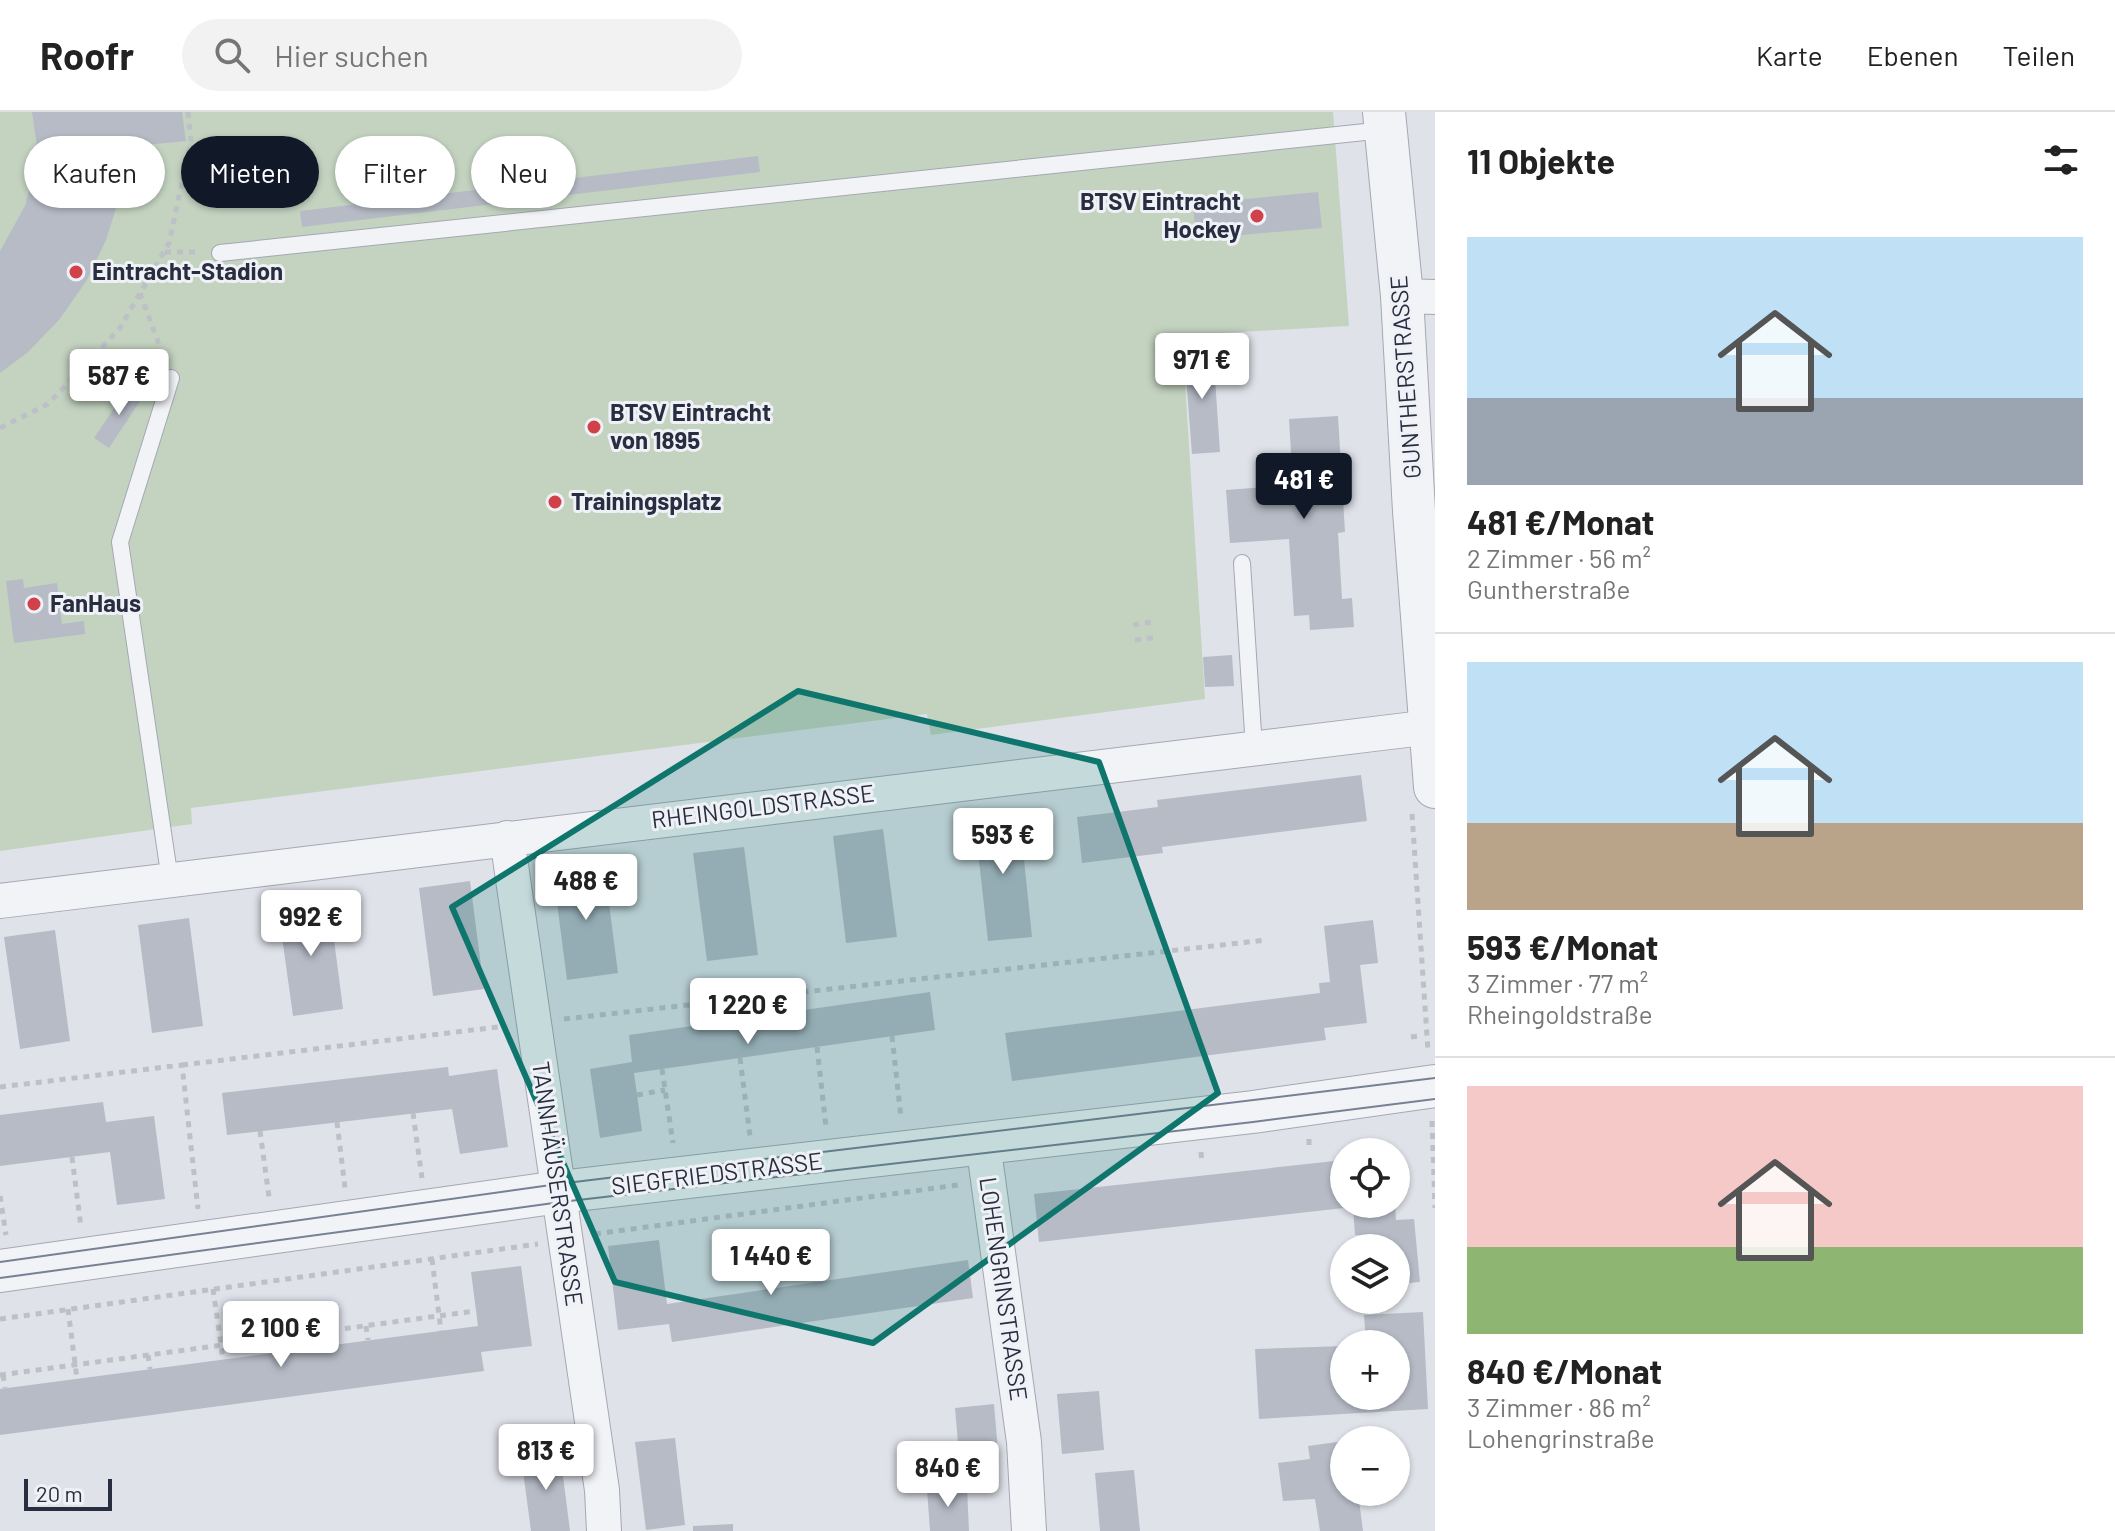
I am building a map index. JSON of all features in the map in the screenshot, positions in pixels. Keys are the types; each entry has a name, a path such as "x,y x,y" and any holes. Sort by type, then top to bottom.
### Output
{"street":[{"name":"GUNTHERSTRASSE","path":"1385,121 1418,296 1414,511 1431,727 1423,795"},
{"name":"RHEINGOLDSTRASSE","path":"0,901 1431,727"},
{"name":"TANNHÄUSERSTRASSE","path":"507,838 559,1192 556,1242 602,1490 604,1531"},
{"name":"SIEGFRIEDSTRASSE","path":"3,1254 201,1242 559,1192 985,1162 1253,1112 1432,1088"},
{"name":"LOHENGRINSTRASSE","path":"985,1162 1024,1442 1029,1531"}],"lane":[{"path":"220,253 1385,121"},
{"path":"170,880 120,542 171,378"},
{"path":"1242,563 1254,748"}],"path":[{"path":"0,428 48,404 120,328 169,243 191,141 188,112"},
{"path":"164,252 220,253"},
{"path":"140,293 171,378"},
{"path":"1133,625 1151,622"},
{"path":"1135,640 1158,637"},
{"path":"1423,795 1435,1208"},
{"path":"0,1087 1266,940"},
{"path":"892,1036 902,1127"},
{"path":"1411,1037 1420,1036"},
{"path":"817,1047 827,1136"},
{"path":"740,1058 751,1145"},
{"path":"182,1065 201,1242"},
{"path":"662,1069 675,1154"},
{"path":"637,1095 665,1090"},
{"path":"413,1113 424,1187"},
{"path":"337,1122 345,1198"},
{"path":"260,1131 271,1208"},
{"path":"1309,1141 1309,1150"},
{"path":"1201,1153 1202,1163"},
{"path":"72,1157 81,1227"},
{"path":"0,1319 556,1242 985,1162"},
{"path":"0,1196 3,1254"},
{"path":"432,1259 441,1331"},
{"path":"213,1289 223,1359"},
{"path":"68,1309 77,1379"},
{"path":"5,1388 2,1375 475,1311"},
{"path":"366,1326 368,1340"},
{"path":"293,1335 295,1350"},
{"path":"148,1355 150,1369"}],"highlighted area":[{"path":"798,691 1099,762 1218,1093 873,1343 615,1282 452,907"}],"green space":[{"name":"BTSV Eintracht von 1895","path":"0,112 1333,112 1349,326 1182,335 1205,699 931,735 927,714 191,808 192,824 0,851"}],"building":[{"path":"32,112 182,112 185,136 181,136 181,141 165,143 165,136 35,136"},
{"path":"758,156 760,172 576,194 576,178"},
{"path":"471,190 471,207 302,227 300,211 335,207 455,208 455,192"},
{"name":"BTSV Eintracht Hockey","path":"1318,192 1322,228 1196,239 1193,204"},
{"path":"24,208 116,208 106,240 87,280 59,320 28,352 0,373 0,251"},
{"path":"1213,349 1220,452 1192,454 1184,351"},
{"path":"129,386 144,395 109,448 94,438"},
{"path":"1338,416 1345,532 1338,533 1342,599 1352,598 1354,627 1310,630 1309,615 1294,616 1289,539 1230,543 1226,490 1293,485 1289,419"},
{"name":"FanHaus","path":"23,579 24,588 57,583 62,624 84,621 85,634 14,643 6,581"},
{"path":"1232,655 1234,686 1205,687 1203,657"},
{"path":"1361,775 1367,821 1162,847 1163,853 1082,863 1077,817 1158,807 1157,800"},
{"path":"1019,811 1032,937 988,941 974,816"},
{"path":"883,829 897,937 846,943 833,836"},
{"path":"744,847 758,955 707,961 693,853"},
{"path":"604,865 618,973 567,980 553,872"},
{"path":"470,881 484,989 433,996 419,888"},
{"path":"329,901 343,1009 293,1016 278,908"},
{"path":"189,918 203,1026 152,1033 138,925"},
{"path":"1373,920 1378,963 1360,965 1367,1023 1324,1028 1326,1040 1012,1081 1005,1033 1320,993 1319,983 1330,982 1324,926"},
{"path":"55,930 70,1041 20,1049 4,937"},
{"path":"930,992 935,1030 634,1073 642,1131 600,1138 590,1069 632,1062 629,1035"},
{"path":"448,1067 449,1076 497,1069 508,1147 460,1154 452,1109 227,1135 222,1093"},
{"path":"103,1102 106,1122 154,1116 165,1199 117,1205 110,1152 0,1166 0,1115"},
{"path":"1330,1162 1330,1210 1039,1242 1034,1194"},
{"path":"1354,1218 1414,1219 1420,1282 1410,1283 1410,1234 1355,1234"},
{"path":"659,1240 667,1304 968,1260 973,1298 672,1342 669,1324 618,1330 608,1246"},
{"path":"521,1266 532,1346 481,1352 484,1371 0,1435 0,1389 478,1326 471,1272"},
{"path":"1423,1312 1428,1409 1259,1419 1255,1349 1330,1346 1330,1410 1410,1410 1410,1330 1365,1330 1364,1315"},
{"path":"1099,1391 1104,1450 1062,1454 1057,1394"},
{"path":"994,1404 999,1462 960,1466 955,1408"},
{"path":"675,1438 685,1525 646,1530 635,1442"},
{"path":"1330,1443 1330,1506 1360,1506 1363,1531 1320,1531 1315,1499 1283,1501 1278,1463 1310,1459 1308,1446"},
{"path":"560,1452 570,1531 531,1531 521,1456"},
{"path":"1134,1470 1140,1531 1100,1531 1095,1473"},
{"path":"967,1487 969,1531 930,1531 927,1489"},
{"path":"733,1524 733,1531 693,1531 693,1526"}],"tram line":[{"path":"0,1262 558,1184 1435,1078"},
{"path":"0,1278 561,1202 1435,1099"}],"place":[{"name":"BTSV Eintracht Hockey","path":"1257,216"},
{"name":"Eintracht-Stadion","path":"76,272"},
{"name":"BTSV Eintracht von 1895","path":"594,427"},
{"name":"Trainingsplatz","path":"555,502"},
{"name":"FanHaus","path":"34,604"}]}
